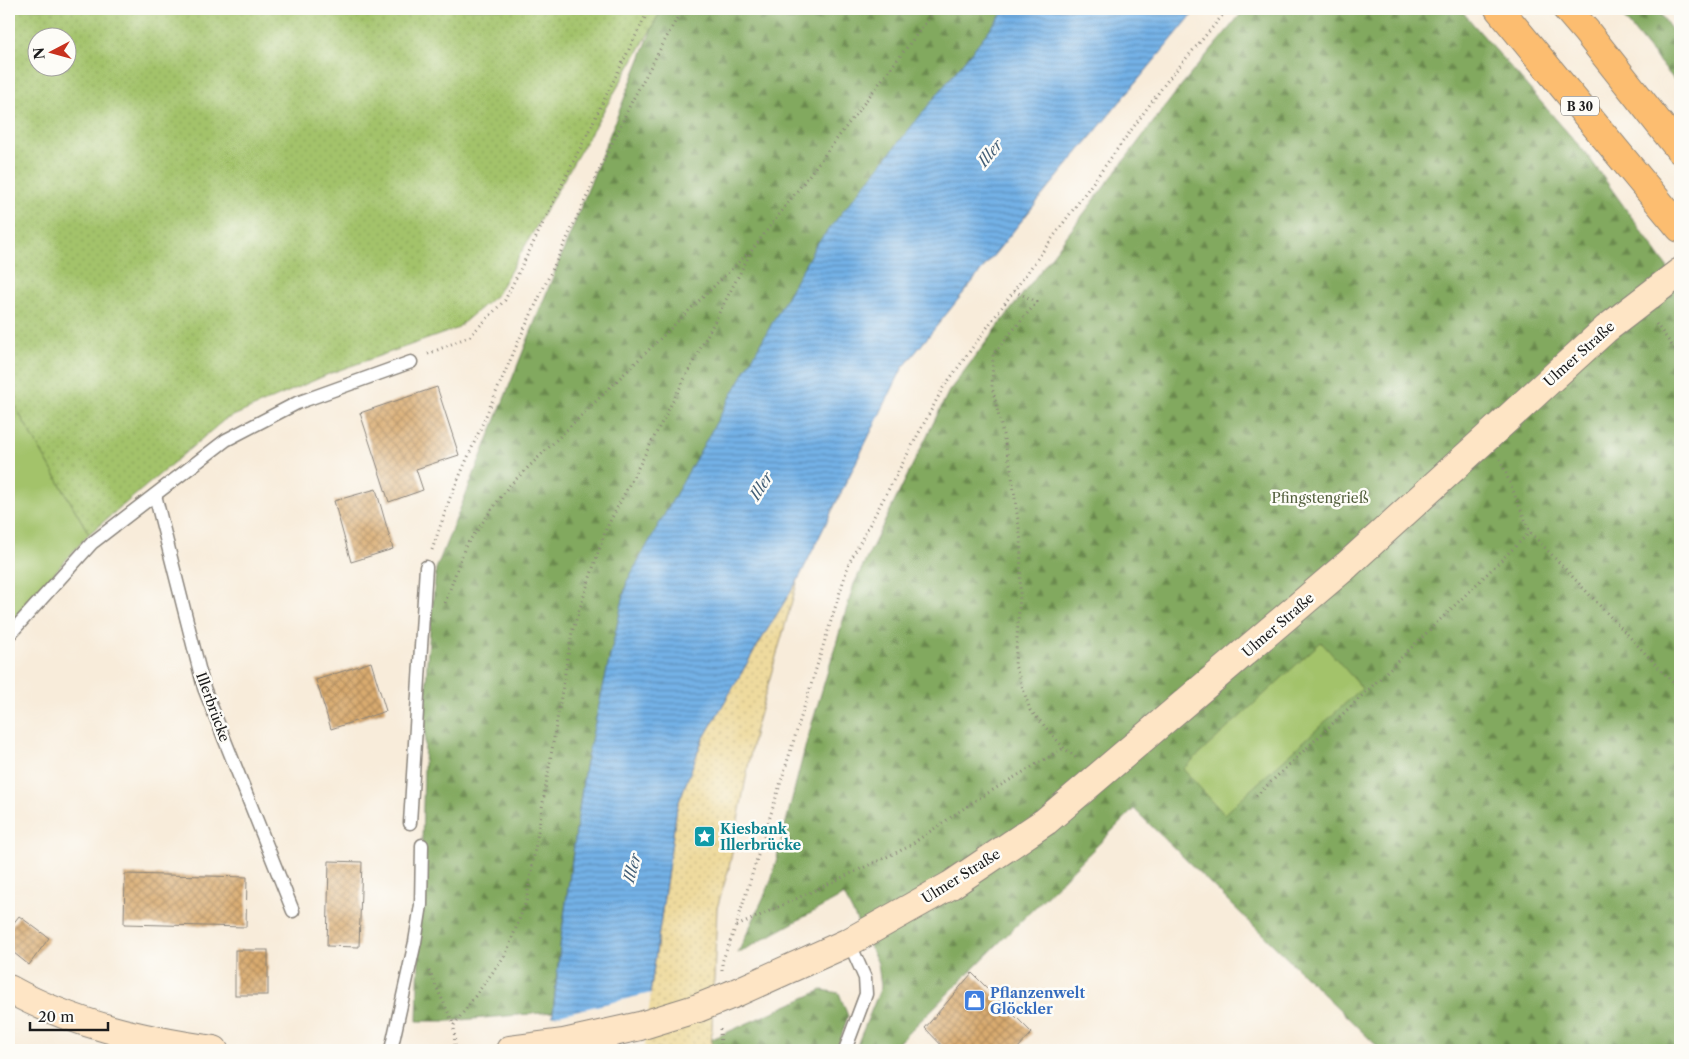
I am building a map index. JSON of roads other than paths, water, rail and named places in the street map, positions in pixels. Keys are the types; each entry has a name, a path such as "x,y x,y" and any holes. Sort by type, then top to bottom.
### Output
{"highway":[{"name":"B 30","path":"1498,9 1680,228"},
{"path":"1567,9 1680,150"}],"main road":[{"name":"Ulmer Straße","path":"510,1050 564,1043 640,1026 698,1008 849,942 951,885 1046,821 1099,778 1347,565 1606,329 1680,272"},
{"path":"9,990 58,1012 98,1026 149,1039 214,1050"}],"lane":[{"path":"9,635 92,543 226,440 297,404 411,362"},
{"name":"Illerbrücke","path":"155,495 204,688 293,911"},
{"path":"410,823 426,567"},
{"path":"391,1050 415,942 421,905 422,845"},
{"path":"845,1050 866,994 865,978 849,942"}],"water":[{"name":"Iller","path":"1006,9 1197,9 1036,203 902,369 798,580 702,741 677,807 642,1050 549,1050 561,938 585,767 627,581 816,245"}],"place":[{"name":"Kiesbank Illerbrücke","path":"704,837"},
{"name":"Pflanzenwelt Glöckler","path":"974,1001"}],"park label":[{"name":"Pfingstengrieß","path":"1320,498"}]}
